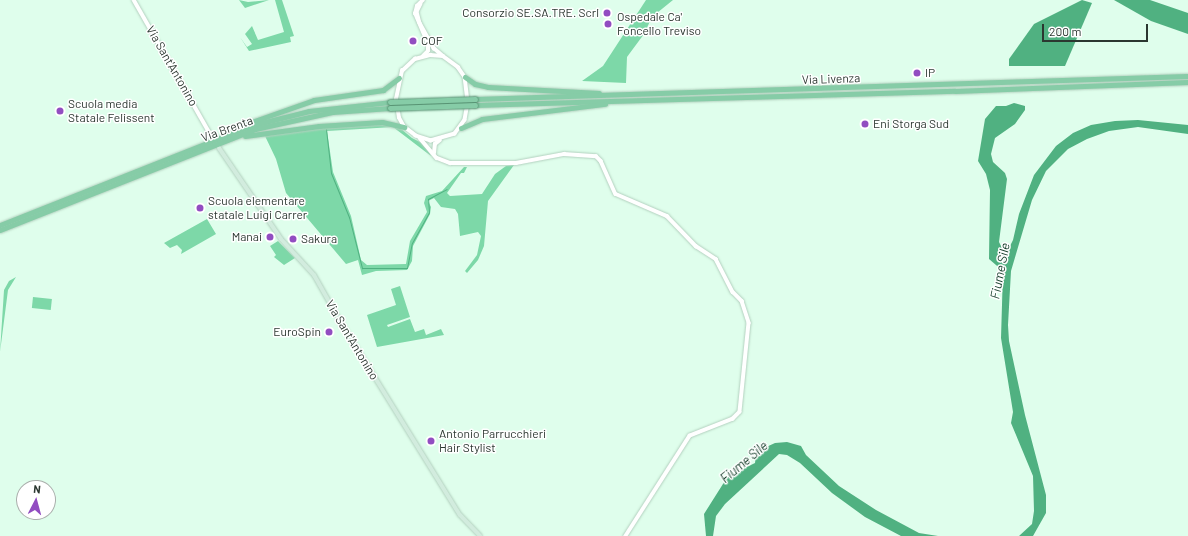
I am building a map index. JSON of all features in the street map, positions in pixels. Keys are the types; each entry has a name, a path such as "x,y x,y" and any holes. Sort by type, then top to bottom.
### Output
{"highway":[{"name":"Via Livenza","path":"475,102 620,98 1188,76"},
{"path":"465,77 475,84 488,87 620,98"},
{"path":"196,146 291,106 332,96 383,90 399,78"},
{"name":"Via Livenza","path":"620,98 693,98 1188,82"},
{"path":"461,128 482,119 590,107 620,98"},
{"name":"Via Brenta","path":"0,225 196,146 254,124 290,114 342,106 475,102"},
{"name":"Via Brenta","path":"0,230 232,137 311,115 390,105"},
{"path":"232,137 375,122 390,122 404,127"}],"main road":[{"name":"Via Sant'Antonino","path":"219,148 281,239 314,275 340,321 460,515 480,536"}],"street":[{"name":"Via Sant'Antonino","path":"134,0 210,133"},
{"path":"423,0 418,11 420,23 434,48 455,64 465,77 468,111 461,128 455,134 441,139 435,144 434,154"},
{"path":"423,0 416,7 414,14 428,44 428,51 409,63 399,78 396,106 404,127 420,138 434,154 444,162 470,164 526,162 564,154 596,156 619,196 655,209 667,216 696,246 716,259 733,292 742,301 749,323 740,412 733,419 690,436 626,536"},
{"path":"422,56 443,56"},
{"path":"420,138 441,139"}],"shaded area":[{"path":"239,0 248,2 269,0 245,8"},
{"path":"275,0 282,0 294,36 290,37 291,42 249,51 240,37 247,47 252,44 245,34 252,26 258,40 284,32"},
{"path":"646,0 673,0 652,17 644,34 627,57 626,83 582,81 603,66"},
{"path":"1082,0 1092,3 1065,66 1009,66 1009,59 1034,24"},
{"path":"1114,0 1150,0 1188,13 1188,34 1151,21"},
{"path":"1014,103 1025,106 1025,110 1015,124 995,138 991,154 993,162 1005,173 1007,179 999,242 1004,252 1008,250 1013,240 1019,214 1034,175 1056,146 1073,133 1091,125 1115,121 1138,120 1188,125 1188,134 1138,127 1109,131 1087,139 1068,149 1046,171 1032,200 1011,271 1008,325 1009,341 1025,415 1046,495 1046,513 1033,536 1019,536 1032,524 1034,511 1033,476 1011,423 1013,412 1001,338 1003,271 989,259 990,190 986,174 978,161 985,119 996,106 1006,106"},
{"path":"388,123 400,128 412,138 426,145 431,156 393,127 327,131 333,172 351,216 361,260 367,265 406,264 410,241 427,212 424,203 426,196 442,191 464,167 467,167 464,173 461,173 447,193 450,196 482,194 495,174 506,166 514,165 488,201 484,246 478,260 467,273 465,271 477,255 481,236 478,232 460,236 458,214 455,209 441,207 434,198 428,201 431,207 430,214 413,246 412,261 407,270 376,271 362,275 358,260 346,264 286,193 276,159 265,136 325,128"},
{"path":"207,219 216,234 181,254 182,250 177,245 170,248 164,243"},
{"path":"278,241 295,258 284,265 274,257 276,255 270,246"},
{"path":"16,277 8,290 0,352 4,290 9,281"},
{"path":"400,286 410,317 387,325 388,327 410,319 415,332 424,329 426,335 441,329 444,335 377,347 367,315 396,305 391,289"},
{"path":"33,297 52,299 51,310 32,308"},
{"path":"787,442 801,446 806,455 839,486 876,510 919,533 938,536 901,536 865,517 832,493 800,463 787,455 779,454 725,504 716,516 713,536 706,536 704,514 728,476 755,463 756,455 764,448 775,443"}],"waterway":[{"path":"326,129 331,173 349,217 362,268 407,268 412,243 429,212 428,199 447,189"}],"place":[{"name":"Consorzio SE.SA.TRE. Scrl","path":"607,13"},
{"name":"Ospedale Ca' Foncello Treviso","path":"608,24"},
{"name":"COF","path":"413,41"},
{"name":"IP","path":"917,73"},
{"name":"Scuola media Statale Felissent","path":"60,111"},
{"name":"Eni Storga Sud","path":"865,124"},
{"name":"Scuola elementare statale Luigi Carrer","path":"200,208"},
{"name":"Manai","path":"270,237"},
{"name":"Sakura","path":"293,239"},
{"name":"EuroSpin","path":"329,332"},
{"name":"Antonio Parrucchieri Hair Stylist","path":"431,441"}],"water label":[{"name":"Fiume Sile","path":"1000,271"},
{"name":"Fiume Sile","path":"744,462"}]}
